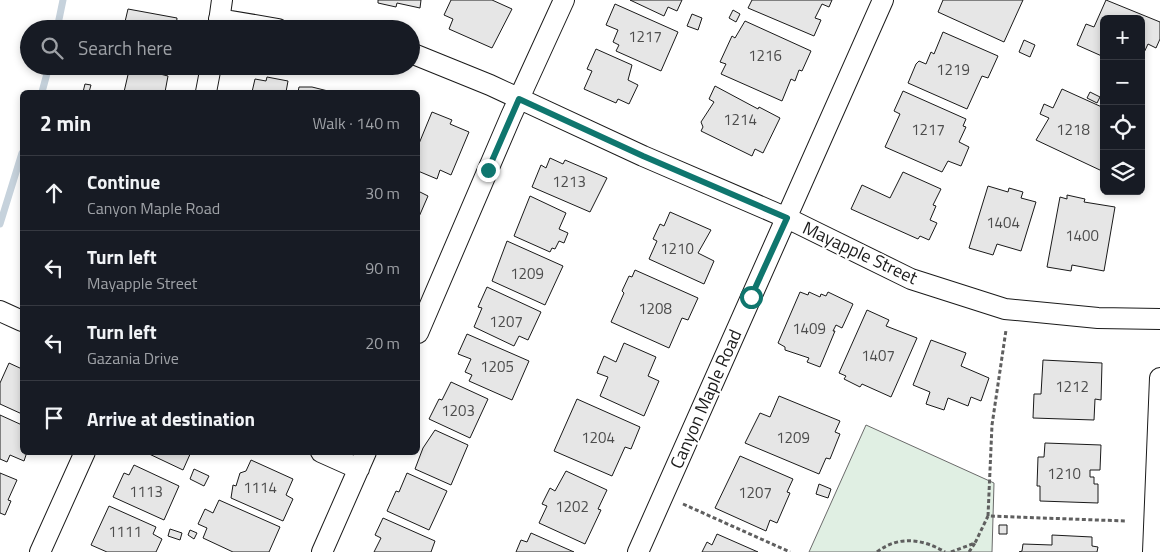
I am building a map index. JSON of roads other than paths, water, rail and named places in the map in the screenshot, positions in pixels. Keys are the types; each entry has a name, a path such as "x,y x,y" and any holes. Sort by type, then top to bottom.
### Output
{"street":[{"path":"420,328 564,0"},
{"name":"Canyon Maple Road","path":"638,552 883,0"},
{"path":"220,16 238,20"},
{"name":"Mayapple Street","path":"420,56 643,156 787,218 912,279 1004,309 1098,318 1160,319"},
{"path":"206,90 209,75"},
{"path":"0,311 20,320"},
{"path":"1153,552 1160,378"},
{"path":"40,552 84,455"},
{"path":"322,552 363,461 335,455"}],"waterway":[{"path":"59,20 63,0"},
{"path":"43,90 47,75"},
{"path":"0,224 20,159"}]}
